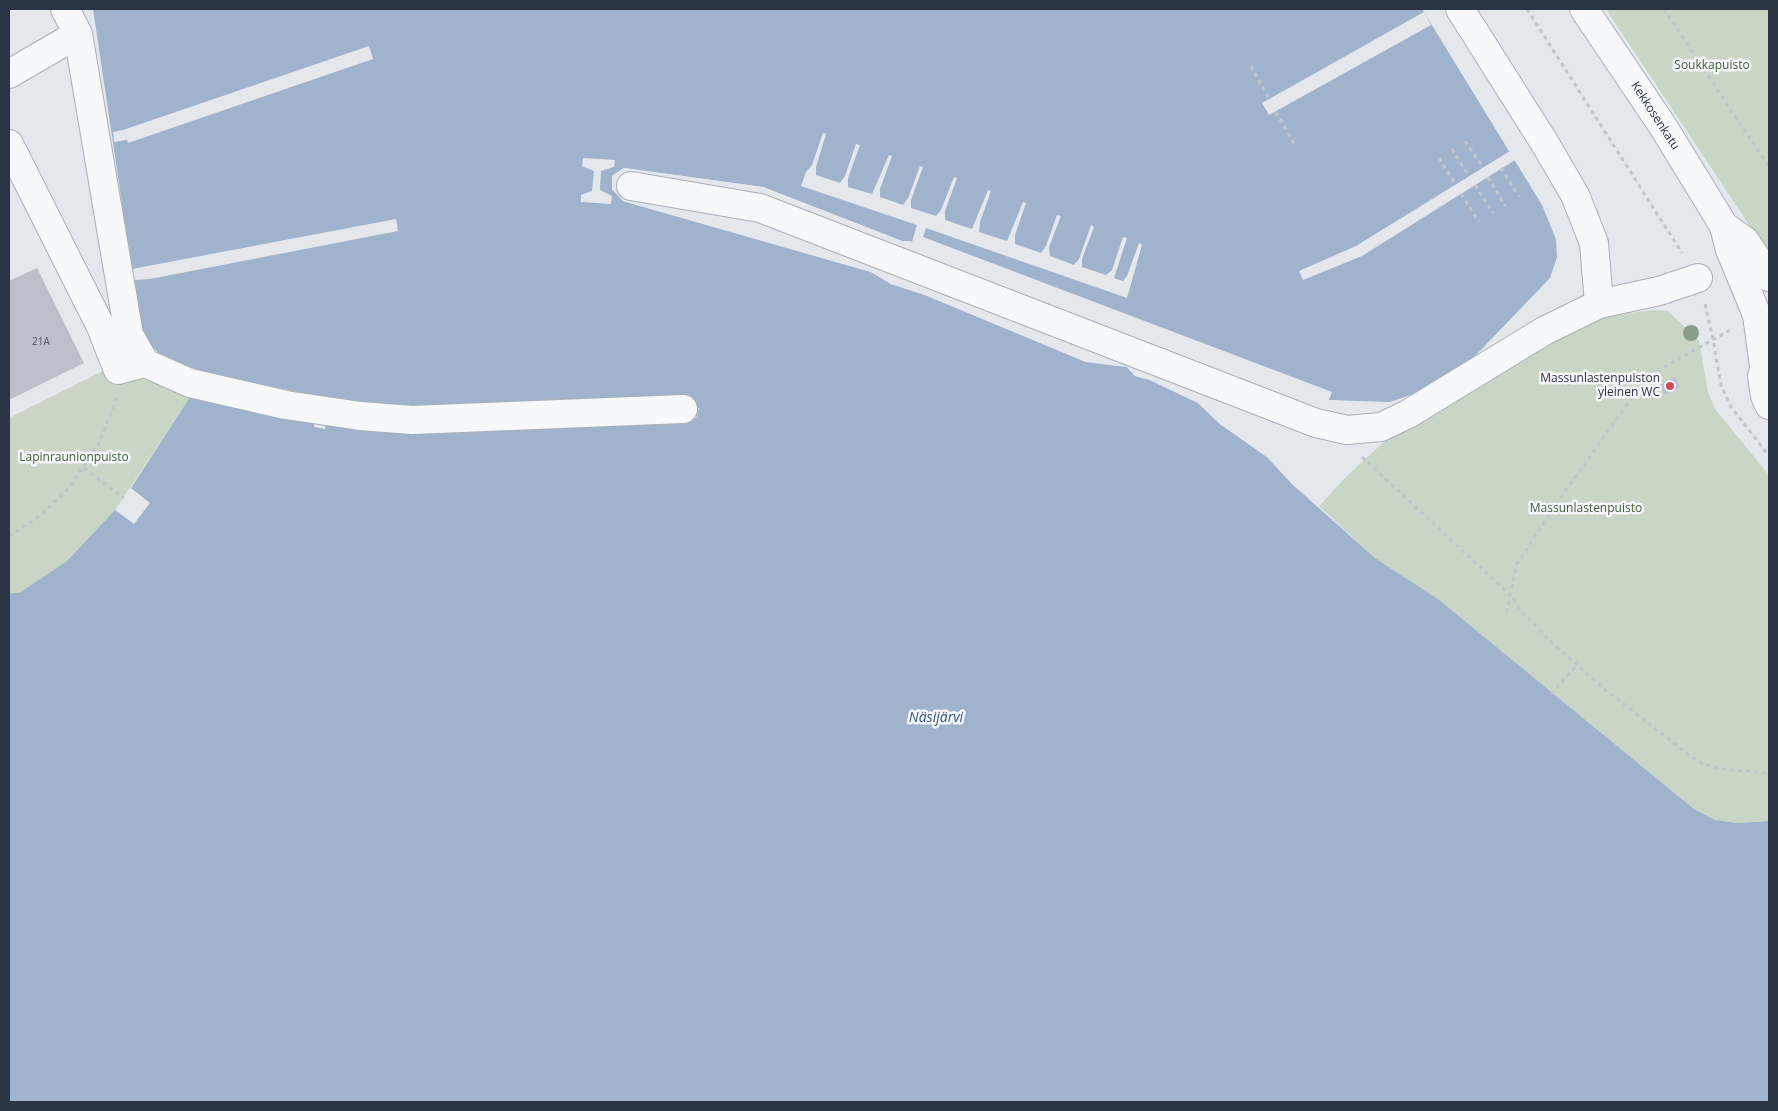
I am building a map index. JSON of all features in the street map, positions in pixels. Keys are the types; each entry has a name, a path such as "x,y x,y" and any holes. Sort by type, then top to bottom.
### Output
{"street":[{"path":"64,9 78,34 129,335 145,363 190,383 227,393 286,405 360,416 412,420 683,409"},
{"path":"1460,9 1544,142 1575,195 1594,243 1599,304"},
{"name":"Kekkosenkatu","path":"1584,9 1664,128 1724,226 1730,250 1757,315 1767,361 1762,386 1769,405"},
{"path":"9,74 78,34"},
{"path":"9,144 101,327 118,370 145,363"},
{"path":"631,186 760,208 1316,423 1347,430 1381,427 1408,414 1544,331 1599,304 1659,291 1698,278"},
{"name":"Kekkosenkatu","path":"1724,226 1745,241 1769,277"}],"path":[{"path":"1527,9 1698,278 1713,339 1720,385 1731,407 1769,456"},
{"path":"1664,9 1769,167"},
{"path":"1251,66 1269,99"},
{"path":"1276,112 1294,144"},
{"path":"1465,141 1483,168"},
{"path":"1452,149 1469,176"},
{"path":"1439,158 1456,185"},
{"path":"1501,168 1519,197"},
{"path":"1488,177 1505,206"},
{"path":"1475,185 1493,213"},
{"path":"1461,194 1479,222"},
{"path":"1507,611 1518,564 1559,500 1638,389 1650,375 1713,339"},
{"path":"9,536 40,516 69,488 84,468 98,445 120,390 118,370"},
{"path":"1347,430 1354,449 1510,595 1523,613 1602,688 1703,764 1724,769 1769,773"},
{"path":"84,468 124,498"},
{"path":"1551,694 1577,665"}],"green space":[{"name":"Soukkapuisto","path":"1606,9 1769,9 1769,254 1765,249"},
{"name":"Massunlastenpuisto","path":"1653,310 1668,311 1699,341 1708,392 1715,409 1769,475 1769,821 1738,823 1715,820 1694,809 1438,599 1375,558 1319,506 1348,475 1385,441 1532,349 1600,317"},
{"name":"Lapinraunionpuisto","path":"111,367 190,397 115,510 67,561 19,593 9,593 9,418"}],"water":[{"name":"Näsijärvi","path":"93,9 1422,9 1542,205 1556,239 1557,257 1550,278 1476,355 1419,392 1390,402 1328,400 763,187 624,168 612,176 612,189 623,201 871,272 891,284 925,295 1086,362 1127,367 1135,376 1150,380 1198,403 1220,424 1267,457 1293,485 1375,558 1438,599 1694,809 1715,820 1738,823 1769,821 1769,1102 9,1102 9,593 19,593 67,561 115,510 134,524 150,503 131,488 190,397 315,420 314,427 325,429 326,423 696,418 699,408 429,408 368,405 197,373 159,353 148,343 140,324"}],"pier":[{"path":"1424,12 1431,25 1269,115 1262,103"},
{"path":"369,46 373,59 128,143 127,140 114,142 113,132"},
{"path":"823,133 826,134 816,167 816,175 840,183 845,176 856,144 860,145 848,178 848,187 872,194 889,155 892,156 880,189 880,197 903,205 908,198 920,166 923,167 911,200 911,208 936,216 941,210 954,177 957,178 945,211 945,220 972,229 988,190 991,191 980,222 979,232 1007,241 1023,202 1026,203 1015,235 1015,244 1041,253 1046,246 1057,215 1061,216 1049,247 1050,256 1074,265 1079,259 1091,225 1094,227 1082,259 1082,267 1106,275 1112,270 1123,237 1127,238 1114,278 1123,281 1127,276 1139,243 1142,245 1127,298 926,228 923,237 1332,392 1329,400 1361,403 1363,405 1327,402 909,244 901,244 763,190 624,171 615,177 614,188 624,198 872,270 892,281 926,292 1086,359 1128,365 1136,374 1151,377 1200,401 1221,422 1269,455 1295,483 1321,504 1319,506 1293,485 1267,457 1220,424 1198,403 1150,380 1135,376 1127,367 1086,362 925,295 891,284 871,272 623,201 612,189 612,176 624,168 763,187 902,241 912,242 917,225 801,186 806,172 812,165"},
{"path":"1510,151 1515,160 1362,256 1303,280 1299,271 1356,246"},
{"path":"583,158 615,160 614,167 601,171 600,190 612,196 611,204 581,202 581,195 592,191 594,171 582,166"},
{"path":"396,219 398,231 150,279 134,280 132,269"}],"building":[{"path":"37,268 84,363 9,400 9,281"},
{"name":"Massunlastenpuiston yleinen WC","path":"1675,377 1680,387 1665,395 1660,385"}],"place":[{"name":"Massunlastenpuiston yleinen WC","path":"1670,386"}]}
